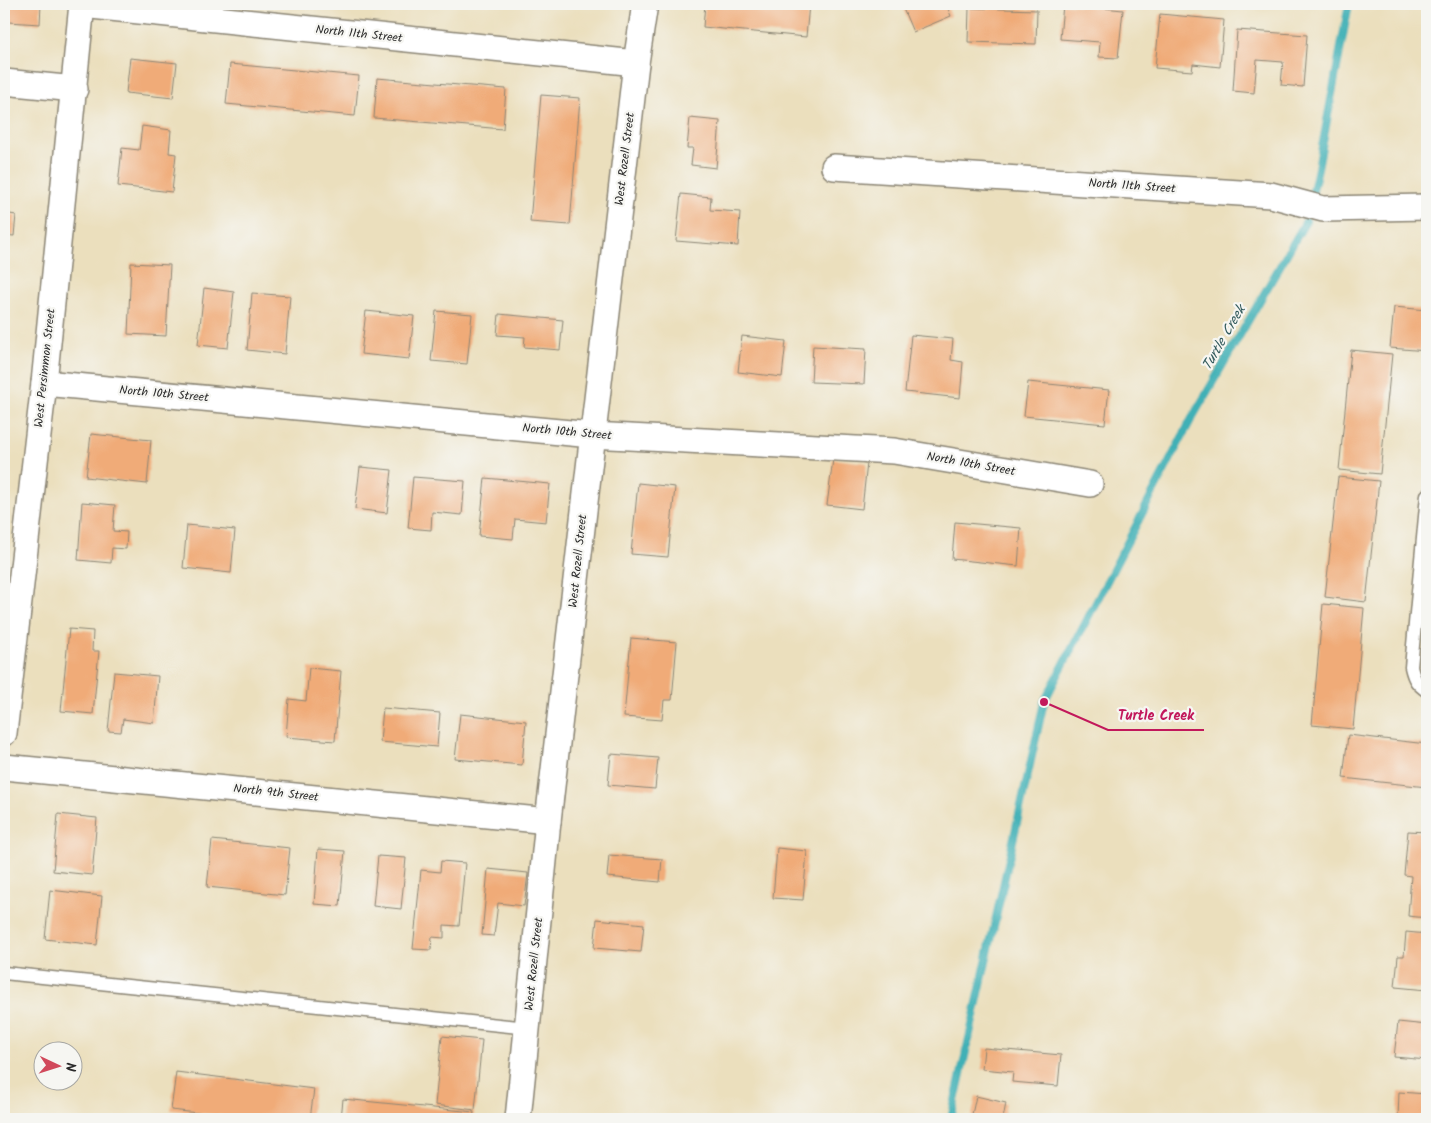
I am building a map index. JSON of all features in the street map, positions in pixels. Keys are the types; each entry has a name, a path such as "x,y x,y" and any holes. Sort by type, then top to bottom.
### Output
{"street":[{"name":"North 11th Street","path":"82,4 636,63"},
{"name":"West Persimmon Street","path":"4,733 13,564 44,383 75,89 82,4"},
{"name":"West Rozell Street","path":"518,1119 548,821 636,63 645,4"},
{"path":"4,82 75,89"},
{"name":"North 11th Street","path":"834,167 1271,195 1322,209 1427,207"},
{"name":"North 10th Street","path":"44,383 592,435 894,451 1090,484"},
{"name":"North 9th Street","path":"4,767 548,821"}],"lane":[{"path":"1427,495 1411,667 1414,679 1418,685 1427,691"},
{"path":"4,973 528,1028"}],"building":[{"path":"8,4 41,4 40,24 8,22"},
{"path":"705,4 809,4 806,37 703,27"},
{"path":"901,4 946,4 951,16 913,32"},
{"path":"1063,4 1123,10 1118,58 1099,57 1100,42 1060,39"},
{"path":"969,8 1037,10 1036,44 968,42"},
{"path":"1160,14 1224,20 1220,67 1193,64 1192,71 1155,68"},
{"path":"1237,30 1307,35 1303,87 1281,85 1283,62 1257,60 1254,93 1233,91"},
{"path":"130,58 177,63 173,98 126,93"},
{"path":"230,64 359,76 355,116 226,104"},
{"path":"377,78 506,89 503,129 374,118"},
{"path":"541,95 580,98 570,225 530,222"},
{"path":"690,118 720,121 716,168 691,165 693,148 687,148"},
{"path":"142,126 171,130 169,153 176,154 172,192 118,186 122,148 139,150"},
{"path":"681,194 711,197 710,210 740,212 738,246 676,241"},
{"path":"4,213 16,215 14,236 4,235"},
{"path":"131,263 170,265 166,336 128,334"},
{"path":"204,288 234,292 228,348 198,345"},
{"path":"252,293 290,296 285,354 247,350"},
{"path":"1394,307 1427,310 1427,351 1390,348"},
{"path":"366,311 414,316 409,359 361,354"},
{"path":"436,311 472,314 467,364 431,361"},
{"path":"499,314 563,320 560,350 524,347 525,337 497,335"},
{"path":"911,335 953,339 951,360 963,362 960,398 905,392"},
{"path":"742,336 786,341 782,377 738,372"},
{"path":"813,346 866,349 864,384 811,382"},
{"path":"1351,350 1392,354 1380,474 1339,470"},
{"path":"1028,382 1109,390 1105,424 1024,416"},
{"path":"91,434 151,440 147,484 86,477"},
{"path":"833,459 867,463 862,509 827,505"},
{"path":"360,467 392,470 387,513 355,509"},
{"path":"413,477 465,481 462,515 432,512 431,530 408,528"},
{"path":"1338,477 1379,481 1366,602 1325,597"},
{"path":"485,478 550,484 546,522 515,519 513,539 479,536"},
{"path":"638,483 675,487 668,557 631,554"},
{"path":"82,502 115,505 113,531 127,532 126,549 112,548 111,563 78,560"},
{"path":"955,522 1021,528 1018,566 952,559"},
{"path":"187,525 235,530 231,573 183,568"},
{"path":"1323,604 1364,608 1353,729 1312,725"},
{"path":"69,629 93,631 92,651 99,651 93,714 61,711"},
{"path":"631,638 677,642 672,700 664,700 662,720 624,717"},
{"path":"309,668 341,671 335,741 286,737 289,699 306,701"},
{"path":"114,672 158,676 154,723 123,719 121,732 108,731"},
{"path":"383,708 440,713 437,747 380,742"},
{"path":"460,714 526,721 522,765 455,759"},
{"path":"1348,735 1427,744 1427,787 1343,778"},
{"path":"611,754 658,758 655,789 608,785"},
{"path":"58,814 97,818 92,875 53,871"},
{"path":"1408,831 1427,832 1427,918 1408,916 1411,876 1404,875"},
{"path":"212,840 290,848 285,895 207,887"},
{"path":"777,848 807,851 803,900 773,898"},
{"path":"318,849 345,851 340,906 314,904"},
{"path":"609,855 662,859 660,882 607,877"},
{"path":"378,856 406,858 401,909 373,906"},
{"path":"441,861 465,863 459,926 444,925 444,938 432,937 431,950 413,949 421,870 440,872"},
{"path":"488,869 528,873 524,906 498,903 494,936 482,935"},
{"path":"50,890 102,896 97,945 45,939"},
{"path":"597,919 644,924 641,952 594,948"},
{"path":"1406,932 1427,934 1427,990 1395,987 1398,956 1404,956"},
{"path":"1398,1022 1427,1025 1427,1060 1394,1057"},
{"path":"442,1036 482,1040 475,1110 435,1105"},
{"path":"984,1048 1061,1055 1058,1086 1012,1082 1013,1072 982,1069"},
{"path":"176,1072 314,1089 310,1119 250,1119 171,1110"},
{"path":"1399,1092 1427,1094 1427,1119 1398,1119"},
{"path":"976,1096 1006,1103 1003,1119 971,1119"},
{"path":"343,1099 474,1112 473,1119 341,1119"}],"waterway":[{"name":"Turtle Creek","path":"1312,195 1349,4"},
{"name":"Turtle Creek","path":"951,1119 1044,702 1191,420 1306,221"}],"place":[{"name":"Turtle Creek","path":"1044,702"}]}
